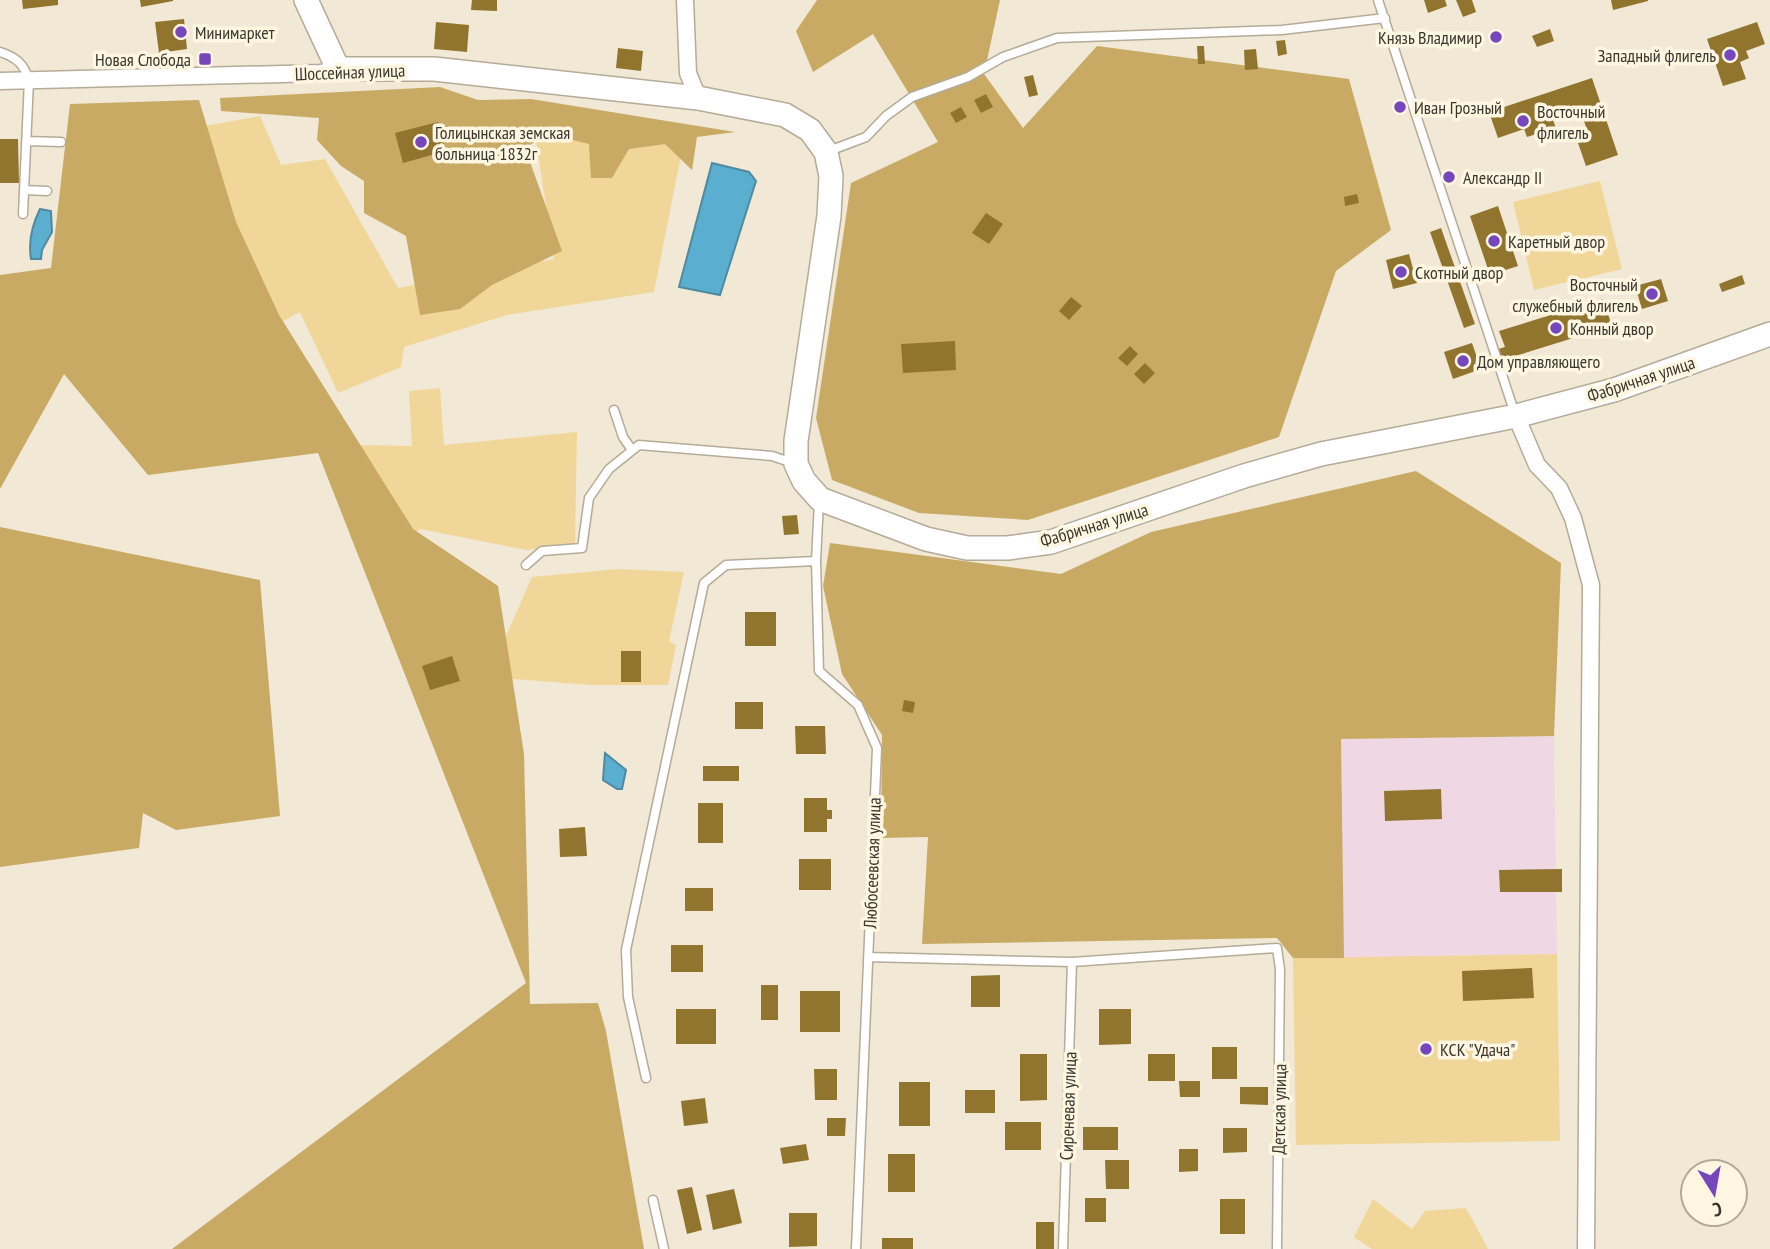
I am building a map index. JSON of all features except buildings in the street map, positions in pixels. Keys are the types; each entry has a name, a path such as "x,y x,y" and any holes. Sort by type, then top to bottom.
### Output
{"street":[{"path":"306,0 338,68"},
{"path":"685,0 688,73 698,98 785,115 810,130 826,152 831,176 829,216 796,441 796,464 804,481 820,499"},
{"name":"Шоссейная улица","path":"0,81 321,73 338,68 435,69 698,98"},
{"name":"Фабричная улица","path":"820,499 926,539 967,548 1008,548 1051,542 1244,476 1321,454 1516,416 1614,390 1770,334"},
{"path":"1516,416 1537,466 1559,488 1573,517 1591,585 1586,1249"}],"lane":[{"path":"1378,0 1504,389 1516,416"},
{"path":"826,152 866,137 886,116 912,97 968,78 1003,57 1057,38 1271,31 1385,18"},
{"path":"0,52 10,55 25,66 29,79 23,214"},
{"path":"26,141 61,142"},
{"path":"24,190 47,191"},
{"path":"614,410 623,438 632,450"},
{"path":"526,565 542,551 582,548 589,498 609,469 639,445 772,456 796,464"},
{"name":"Любосеевская улица","path":"820,499 816,561 819,671 858,705 877,748 856,1249"},
{"path":"646,1078 628,997 626,950 704,583 726,565 816,561"},
{"name":"Детская улица","path":"1072,962 1277,948 1280,969 1277,1249"},
{"path":"868,957 1072,962"},
{"name":"Сиреневая улица","path":"1063,1249 1072,962"},
{"path":"653,1200 664,1249"}],"shaded area":[{"path":"817,0 1000,0 984,74 1023,128 1097,46 1349,79 1391,230 1336,271 1279,437 1028,520 919,513 832,480 816,418 851,183 938,142 873,34 813,72 796,31"},
{"path":"440,87 478,100 531,99 735,132 697,137 692,170 665,144 629,149 612,178 591,178 589,144 547,134 525,148 562,251 492,285 460,309 420,315 406,236 364,213 364,181 341,166 317,140 319,118 221,111 220,98"},
{"path":"199,100 236,222 279,315 413,529 498,586 524,754 530,1004 598,1003 606,1031 644,1249 172,1249 526,983 318,453 148,475 64,374 0,489 0,275 51,268 70,104"},
{"path":"260,116 281,165 325,159 398,288 554,259 534,127 685,135 654,292 507,315 404,347 401,367 338,393 300,312 276,325 233,236 205,126"},
{"path":"1600,181 1622,269 1534,290 1513,202"},
{"path":"440,388 444,445 577,432 575,544 526,550 420,529 370,576 353,445 412,446 409,391"},
{"path":"1416,471 1561,563 1554,736 1341,739 1344,958 1293,958 1277,938 922,944 928,837 881,838 882,735 842,674 823,586 830,543 1061,574 1151,532"},
{"path":"0,527 260,580 280,816 176,830 143,813 139,848 0,867"},
{"path":"618,569 684,572 669,641 676,645 668,685 590,685 488,677 532,577"},
{"path":"1554,736 1557,954 1344,958 1340,739"},
{"name":"КСК \"Удача\"","path":"1557,954 1560,1141 1296,1145 1293,958"},
{"path":"1373,1199 1412,1229 1425,1211 1466,1208 1488,1249 1372,1249 1354,1237"}],"water":[{"path":"712,163 749,172 756,181 720,295 679,287"},
{"path":"40,209 51,211 52,232 42,250 41,259 31,259 31,233"},
{"path":"605,753 626,770 622,789 617,789 603,780"}],"place":[{"name":"Минимаркет","path":"181,32"},
{"name":"Князь Владимир","path":"1496,37"},
{"name":"Западный флигель","path":"1730,55"},
{"name":"Новая Слобода","path":"205,59"},
{"name":"Иван Грозный","path":"1400,107"},
{"name":"Восточный флигель","path":"1523,121"},
{"name":"Голицынская земская больница 1832г","path":"421,142"},
{"name":"Александр II","path":"1449,177"},
{"name":"Каретный двор","path":"1494,241"},
{"name":"Скотный двор","path":"1401,272"},
{"name":"Восточный служебный флигель","path":"1652,294"},
{"name":"Конный двор","path":"1556,328"},
{"name":"Дом управляющего","path":"1463,361"},
{"name":"КСК \"Удача\"","path":"1426,1049"}]}
